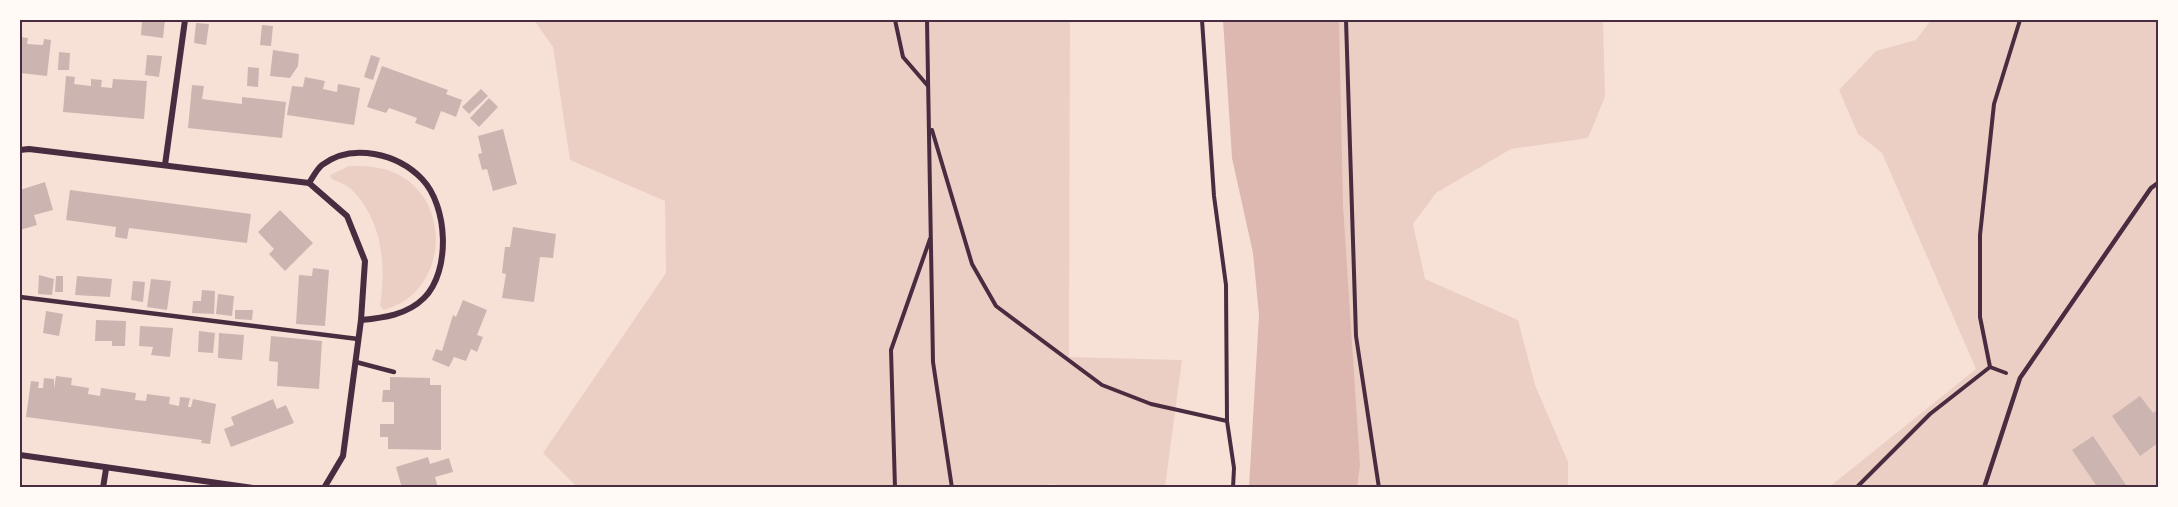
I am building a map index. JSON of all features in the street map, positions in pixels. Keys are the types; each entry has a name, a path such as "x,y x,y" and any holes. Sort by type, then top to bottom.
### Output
{"street":[{"path":"165,165 185,20"},
{"path":"20,150 29,149 309,183 347,216 365,261 356,362 343,456 324,488"},
{"path":"309,183 320,166 340,154 371,152 400,163 423,180 438,206 444,238 439,272 424,298 395,316 360,320"},
{"path":"20,455 253,488"},
{"path":"103,488 105,468"}],"lane":[{"path":"1984,488 2020,378 2151,188 2158,183"},
{"path":"20,297 358,339"},
{"path":"356,362 394,372"}],"path":[{"path":"895,20 903,57 929,86"},
{"path":"927,20 931,123 933,362 952,488"},
{"path":"1203,20 1214,195 1226,285 1227,421 1233,488"},
{"path":"1346,20 1356,336 1379,488"},
{"path":"1856,488 1930,414 1990,367 1980,317 1980,235 1994,104 2020,20"},
{"path":"931,123 972,264 996,306 1102,385 1151,404 1227,421"},
{"path":"895,488 891,350 931,236"}],"shaded area":[{"path":"534,20 1070,20 1069,357 1182,360 1165,487 1066,488 1054,484 1022,488 577,487 543,453 666,273 665,201 570,160 553,47"},
{"path":"1223,20 1339,20 1343,205 1360,465 1357,487 1249,487 1259,315 1253,253 1232,158"},
{"path":"1329,20 1603,20 1605,97 1588,138 1511,149 1436,193 1413,224 1425,279 1518,320 1535,385 1568,462 1568,487 1352,487"},
{"path":"1931,20 2158,20 2158,487 1828,488 1976,369 1882,153 1858,134 1839,90 1876,51 1916,40"},
{"path":"349,166 366,166 395,173 414,186 427,203 434,223 436,245 431,266 421,285 406,300 384,310 380,306 383,275 376,230 362,202 350,188 332,179 330,175"}],"building":[{"path":"142,20 165,20 163,38 141,35"},
{"path":"196,23 209,24 206,45 194,43"},
{"path":"262,25 273,26 271,46 260,45"},
{"path":"20,37 28,38 27,44 43,45 44,39 51,40 47,76 20,73"},
{"path":"273,50 299,54 298,66 290,78 270,76"},
{"path":"59,52 70,53 69,70 58,70"},
{"path":"147,55 162,56 159,77 145,75"},
{"path":"371,55 380,58 373,80 364,77"},
{"path":"382,66 448,90 446,94 462,100 456,117 441,111 434,130 415,123 417,118 389,108 386,113 367,107"},
{"path":"248,67 259,68 258,87 247,86"},
{"path":"66,76 75,77 74,84 91,86 91,79 102,80 101,87 112,88 113,79 147,81 144,119 63,112"},
{"path":"305,77 325,81 323,89 337,92 338,84 360,88 354,125 287,115 292,86 303,87"},
{"path":"192,85 204,86 202,99 242,104 242,97 286,102 282,138 188,128"},
{"path":"481,89 488,96 469,114 462,107"},
{"path":"489,98 498,107 479,127 470,118"},
{"path":"503,129 517,184 493,191 487,169 482,170 478,154 482,153 478,136"},
{"path":"45,182 53,210 34,215 37,225 20,230 20,190"},
{"path":"70,190 251,214 247,243 129,228 127,239 115,237 116,227 66,220"},
{"path":"280,210 313,243 285,271 269,254 274,249 258,232"},
{"path":"513,227 556,234 553,258 540,257 534,302 502,298 506,274 502,273 505,247 510,247"},
{"path":"313,268 329,270 325,326 296,324 299,275 312,276"},
{"path":"39,275 54,279 52,295 38,294"},
{"path":"56,276 63,276 63,292 55,292"},
{"path":"77,276 112,279 110,297 75,295"},
{"path":"151,279 171,281 167,310 147,307"},
{"path":"133,281 145,282 143,302 131,300"},
{"path":"202,290 215,291 214,314 192,313 193,301 201,301"},
{"path":"218,294 234,296 232,316 216,314"},
{"path":"463,300 487,310 477,335 483,337 477,352 471,349 466,361 454,357 449,367 432,360 436,349 442,351 453,315 456,317"},
{"path":"235,310 253,310 252,320 235,319"},
{"path":"46,311 63,314 59,336 43,333"},
{"path":"96,320 126,321 125,346 112,346 112,341 95,341"},
{"path":"140,326 173,328 170,357 151,355 153,347 139,346"},
{"path":"199,331 215,333 213,353 198,352"},
{"path":"219,333 244,335 242,360 218,358"},
{"path":"271,336 322,341 319,389 277,386 278,362 269,361"},
{"path":"56,376 72,378 71,385 89,388 88,394 100,396 101,388 136,393 135,400 146,401 147,394 170,397 169,404 179,406 180,397 190,398 188,407 191,407 193,399 216,404 210,444 201,443 202,440 26,417 31,381 39,382 38,388 43,388 44,378 54,379 54,389"},
{"path":"390,377 430,378 430,385 441,385 441,450 388,449 388,437 380,437 380,424 394,424 394,402 382,402 383,390 390,390"},
{"path":"2140,396 2153,413 2158,409 2158,443 2140,456 2112,416"},
{"path":"273,399 277,409 286,405 294,423 231,447 224,429 234,425 231,417"},
{"path":"2093,436 2128,488 2098,488 2072,450"},
{"path":"428,457 430,464 449,458 453,472 435,477 438,488 402,488 396,467"}]}
